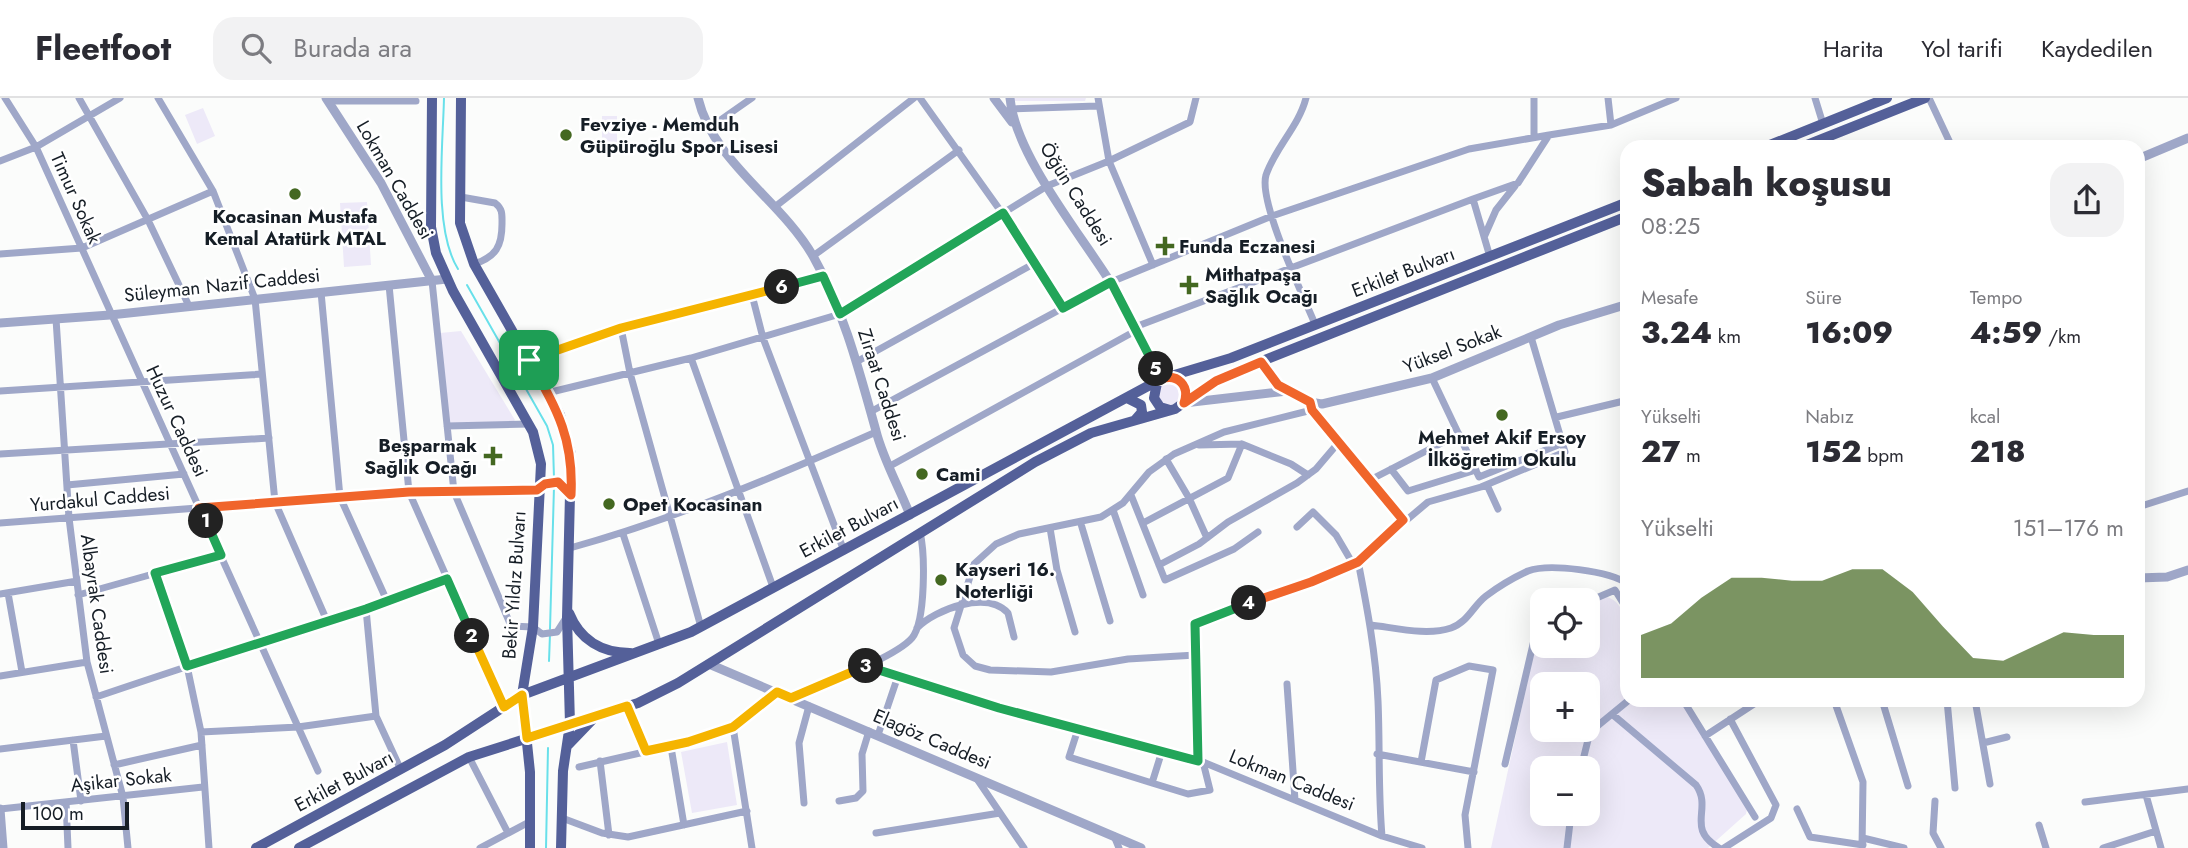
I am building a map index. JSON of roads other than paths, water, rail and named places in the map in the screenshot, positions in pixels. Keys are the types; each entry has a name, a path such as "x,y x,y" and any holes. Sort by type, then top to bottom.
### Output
{"main road":[{"name":"Bekir Yıldız Bulvarı","path":"432,98 431,227 436,253 447,279 529,424 541,464 537,630 522,695 527,738 530,848"},
{"path":"461,98 460,223 474,264 560,415 569,443 569,724 561,848"},
{"path":"1783,140 1887,98"},
{"path":"1819,140 1927,98"},
{"name":"Erkilet Bulvarı","path":"257,848 445,746 522,695 702,626 1163,380 1620,205"},
{"name":"Erkilet Bulvarı","path":"299,848 469,757 627,706 670,687 1035,461 1091,433 1170,410 1206,386 1237,371 1620,219"},
{"path":"1170,410 1160,407 1154,398 1163,380 1185,387 1184,403"},
{"path":"1129,399 1141,405 1142,412 1135,421"},
{"path":"567,613 578,630 593,644 612,652 636,653"},
{"path":"566,747 581,728 597,715"}],"street":[{"name":"Timur Sokak","path":"5,98 36,147 110,315"},
{"path":"79,98 148,220 189,306"},
{"path":"0,161 36,147 120,98"},
{"path":"158,98 213,191 255,299 275,502 327,621"},
{"name":"Ziraat Caddesi","path":"698,98 709,128 724,151 776,206 813,256 858,361 876,432 910,514"},
{"path":"709,128 752,98"},
{"path":"776,206 914,98"},
{"path":"920,98 1037,262 1063,308"},
{"path":"994,98 1015,125"},
{"name":"Öğün Caddesi","path":"1010,98 1015,125 1047,186 1111,282 1163,380"},
{"path":"547,393 691,358 840,314 1047,186 1109,161 1190,122 1196,98"},
{"path":"1306,98 1267,173 1265,195 1315,324"},
{"path":"1534,98 1534,137"},
{"path":"1608,98 1611,125"},
{"path":"1815,98 1823,124"},
{"path":"1927,98 1948,140"},
{"path":"872,411 1111,282 1272,216 1469,149 1611,125 1674,99"},
{"path":"327,100 416,101"},
{"name":"Lokman Caddesi","path":"327,100 381,183 432,281"},
{"path":"1011,109 1098,102 1109,161 1153,265"},
{"path":"1484,237 1496,210 1518,183 1549,135"},
{"path":"2145,156 2187,141"},
{"path":"813,256 959,150"},
{"path":"890,466 1136,328 1292,266 1518,183"},
{"path":"0,252 82,248 213,191"},
{"path":"461,197 495,203 502,212 502,242 491,256 474,264"},
{"path":"1473,200 1489,257"},
{"path":"858,361 1037,262"},
{"path":"529,360 621,328 823,276"},
{"name":"Süleyman Nazif Caddesi","path":"0,323 110,315 447,279"},
{"path":"432,281 454,492 510,625 557,632 567,613"},
{"path":"389,285 409,492 504,707"},
{"path":"321,292 340,497 387,601"},
{"path":"752,295 763,338 844,551"},
{"name":"Yüksel Sokak","path":"1311,406 1432,379 1531,337 1620,307"},
{"name":"Huzur Caddesi","path":"110,315 318,771"},
{"name":"Albayrak Caddesi","path":"56,319 69,517 87,662 124,797 128,848"},
{"path":"621,328 629,373 702,626"},
{"path":"1078,729 1069,757 1188,794 1210,790 1201,762 1195,624 1355,563 1403,520 1428,502 1487,485 1565,452 1557,417 1531,337"},
{"path":"691,358 773,587"},
{"path":"1261,362 1278,385"},
{"path":"1237,371 1255,369 1311,406 1403,520"},
{"path":"0,391 262,374"},
{"path":"1432,379 1479,477 1563,443"},
{"path":"1184,403 1287,391"},
{"path":"1557,417 1620,402"},
{"path":"1196,655 1128,659 1044,673 985,669 971,663 959,648 954,628 974,564 984,552 1009,537 1081,524 1113,510 1131,495 1149,472 1166,459 1224,432 1311,406"},
{"path":"447,426 529,424"},
{"path":"570,548 623,534 811,461 876,432"},
{"path":"1370,480 1459,434"},
{"path":"0,454 268,438"},
{"path":"1158,565 1308,475 1339,442"},
{"path":"1195,445 1242,444 1291,464 1308,475"},
{"path":"1143,523 1228,478 1242,444"},
{"path":"1166,459 1189,498 1207,538"},
{"path":"1391,469 1408,491 1476,470"},
{"path":"67,485 184,474"},
{"path":"541,487 558,482 571,495"},
{"path":"1487,485 1497,509"},
{"name":"Yurdakul Caddesi","path":"0,523 409,492 541,487"},
{"path":"2145,505 2188,491"},
{"path":"1131,495 1165,580 1234,549 1258,532"},
{"path":"1113,510 1143,594"},
{"path":"1297,527 1313,512 1336,535 1355,563 1371,625 1378,700 1377,754 1382,836"},
{"path":"1081,524 1110,621"},
{"path":"1050,528 1075,632"},
{"path":"917,628 925,553 920,532"},
{"path":"623,534 659,644"},
{"path":"78,595 221,555"},
{"path":"1371,625 1430,631 1453,627 1466,619 1486,596 1530,570 1588,572 1620,580"},
{"path":"2145,580 2188,570"},
{"path":"155,573 187,666 201,732 209,848"},
{"path":"96,697 260,641 366,609 447,579"},
{"path":"22,672 4,594 77,581"},
{"path":"1600,596 1615,590 1620,598"},
{"path":"791,698 865,666 909,641 917,628 937,613 985,603 1004,608 1008,612 1014,637"},
{"path":"366,609 376,716 401,770"},
{"path":"1505,764 1530,657"},
{"path":"0,676 87,662"},
{"name":"Elagöz Caddesi","path":"709,664 1141,848"},
{"name":"Lokman Caddesi","path":"865,666 1201,762 1382,836 1422,848"},
{"path":"1421,762 1436,680 1469,666 1493,670 1465,815 1468,848"},
{"path":"839,801 856,798 863,791 862,754 898,676"},
{"path":"1286,684 1295,800"},
{"path":"579,767 671,747 733,727 777,692"},
{"path":"627,706 646,751"},
{"path":"804,803 799,743 809,706"},
{"path":"1584,756 1590,732 1620,707"},
{"path":"1687,707 1755,817"},
{"path":"1705,736 1749,707"},
{"path":"1836,707 1863,782 1863,844"},
{"path":"1884,707 1908,786"},
{"path":"1948,707 1955,788"},
{"path":"1976,707 1990,784"},
{"path":"1612,714 1696,785 1702,797 1699,821 1702,832 1709,842 1722,848 1771,818 1776,805 1730,719"},
{"path":"201,732 298,727 376,716"},
{"path":"733,727 752,848"},
{"path":"0,749 106,736"},
{"path":"1983,743 2007,737"},
{"path":"73,740 81,801"},
{"path":"114,765 201,746"},
{"path":"671,747 684,825"},
{"path":"1153,783 1162,751"},
{"path":"1377,754 1475,772"},
{"path":"469,757 508,833"},
{"path":"600,761 609,835"},
{"path":"975,776 1024,848"},
{"name":"Aşikar Sokak","path":"0,809 203,787"},
{"path":"2085,803 2188,789"},
{"path":"2146,795 2161,848"},
{"path":"1934,801 1933,833 1941,848"},
{"path":"66,803 68,848"},
{"path":"0,809 3,848"},
{"path":"1797,809 1810,837 1905,848"},
{"path":"562,818 609,835 637,837 747,811"},
{"path":"876,833 1000,813"},
{"path":"480,848 531,821"},
{"path":"2039,825 2046,848"},
{"path":"1567,848 1570,826"},
{"path":"2102,848 2156,831"},
{"path":"1114,836 1119,848"}],"waterway":[{"path":"444,98 442,210 450,252 458,269"},
{"path":"467,285 547,426 553,445 554,478"},
{"path":"550,629 554,487"},
{"path":"549,661 550,634"},
{"path":"546,848 548,748"}],"place":[{"name":"Fevziye - Memduh Güpüroğlu Spor Lisesi","path":"566,135"},
{"name":"Kocasinan Mustafa Kemal Atatürk MTAL","path":"295,194"},
{"name":"Funda Eczanesi","path":"1165,246"},
{"name":"Mithatpaşa Sağlık Ocağı","path":"1189,285"},
{"name":"Mehmet Akif Ersoy İlköğretim Okulu","path":"1502,415"},
{"name":"Beşparmak Sağlık Ocağı","path":"493,456"},
{"name":"Cami","path":"922,474"},
{"name":"Opet Kocasinan","path":"609,504"},
{"name":"Kayseri 16. Noterliği","path":"941,580"}]}
